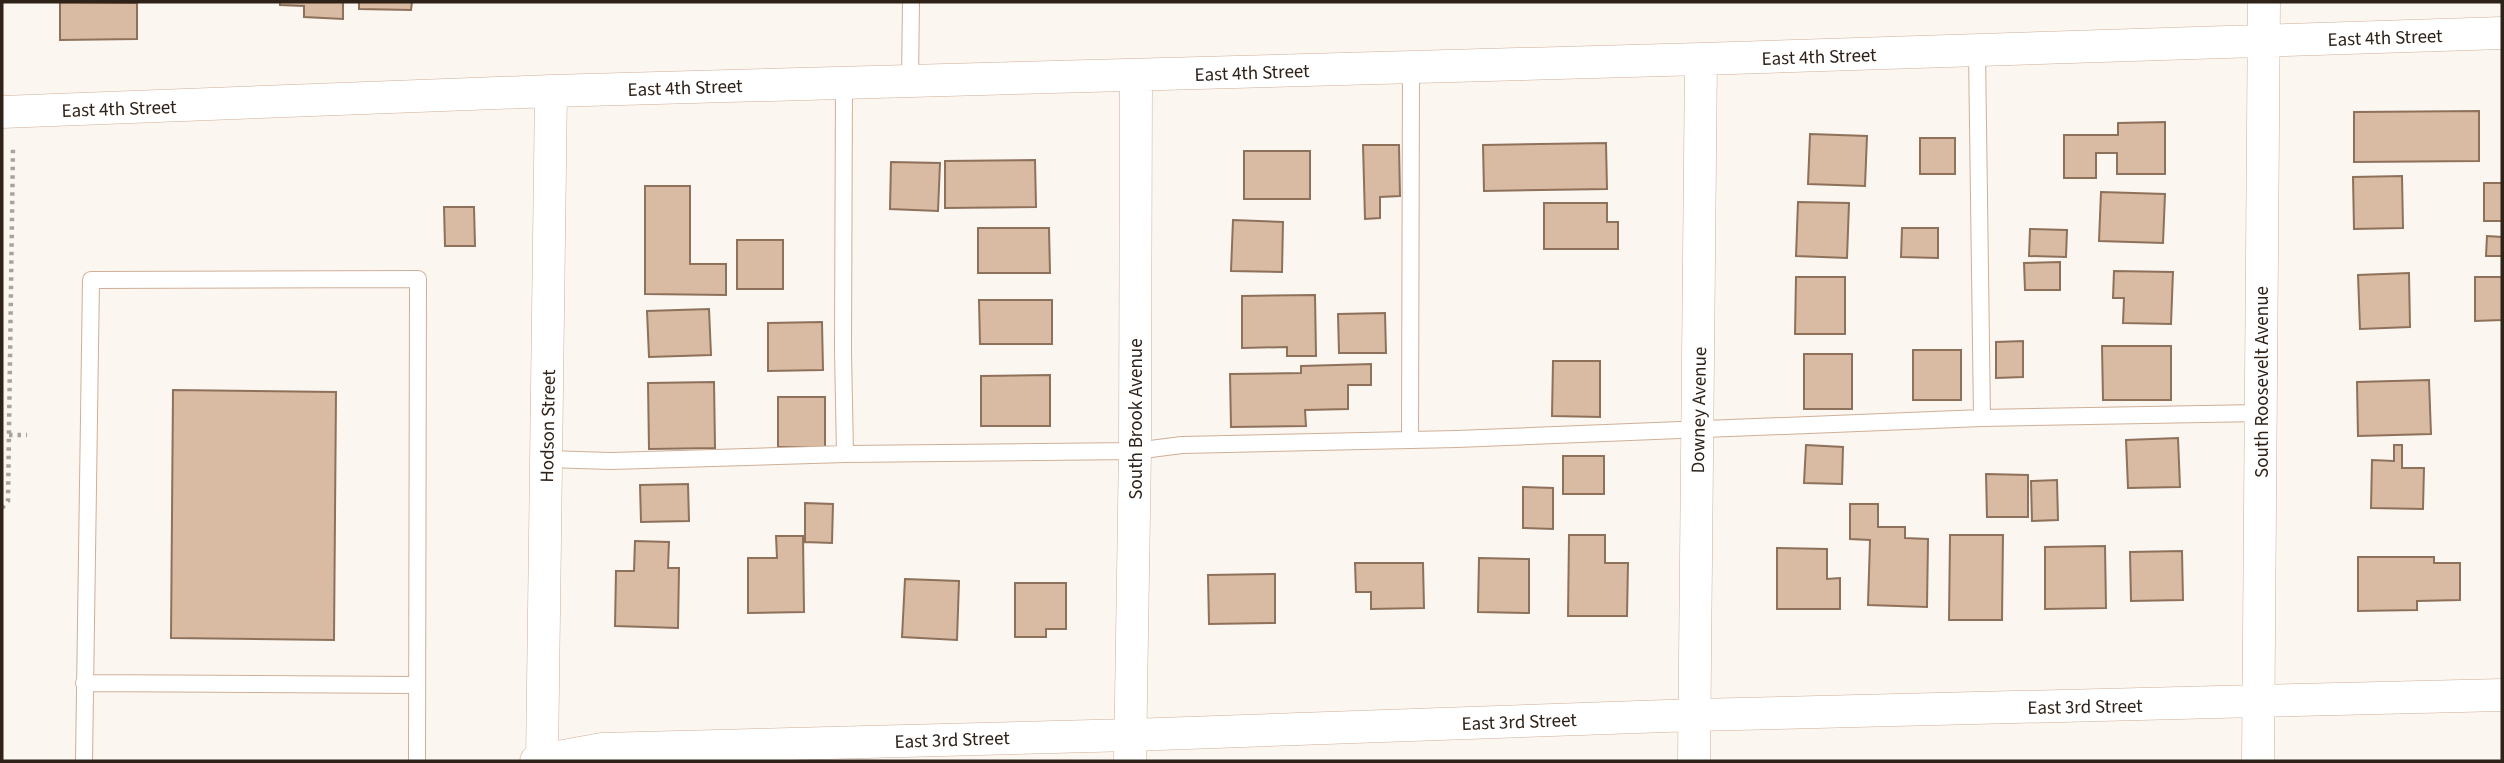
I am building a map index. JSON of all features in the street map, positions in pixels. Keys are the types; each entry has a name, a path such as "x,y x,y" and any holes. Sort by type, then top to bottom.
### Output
{"street":[{"name":"South Roosevelt Avenue","path":"2258,761 2264,2"},
{"name":"East 4th Street","path":"7,126 551,91 1411,68 2502,33"},
{"name":"Downey Avenue","path":"1694,761 1701,59"},
{"name":"South Brook Avenue","path":"1131,748 1136,76"},
{"name":"Hodson Street","path":"540,761 551,91"},
{"name":"East 3rd Street","path":"540,761 602,749 1131,748 1695,715 2502,695"}],"lane":[{"path":"910,80 911,2"},
{"path":"1978,51 1982,418"},
{"path":"1410,440 1411,68"},
{"path":"844,82 845,454"},
{"path":"84,761 83,683 91,280 418,279 417,761"},
{"path":"546,459 611,461 845,454 1135,451 1182,445 1410,440 1982,418 2261,413"},
{"path":"83,683 417,685"}],"path":[{"path":"2,508 8,501 9,435 7,126"},
{"path":"9,435 27,435"}],"building":[{"path":"60,2 137,3 137,39 60,40"},
{"path":"280,2 343,2 343,19 304,17 304,6 280,5"},
{"path":"359,2 412,2 411,10 359,9"},
{"path":"2479,111 2479,161 2354,162 2354,112"},
{"path":"2165,122 2165,174 2117,174 2117,153 2096,153 2096,178 2064,178 2064,135 2118,135 2118,123"},
{"path":"1810,134 1867,136 1865,186 1808,184"},
{"path":"1920,138 1955,138 1955,174 1920,174"},
{"path":"1606,143 1607,189 1484,191 1483,145"},
{"path":"1363,145 1399,145 1400,196 1380,197 1380,218 1365,219"},
{"path":"1244,151 1310,151 1310,199 1244,199"},
{"path":"1035,160 1036,207 945,208 945,161"},
{"path":"891,162 940,163 938,211 890,209"},
{"path":"2402,176 2403,228 2354,229 2353,177"},
{"path":"2484,183 2502,183 2502,221 2484,221"},
{"path":"645,186 690,186 690,264 726,264 726,295 645,294"},
{"path":"2101,192 2165,194 2163,243 2099,241"},
{"path":"1798,202 1849,203 1847,258 1796,256"},
{"path":"1544,203 1607,203 1607,222 1618,222 1618,249 1544,249"},
{"path":"444,207 474,207 475,246 445,246"},
{"path":"1233,220 1283,222 1282,272 1231,271"},
{"path":"978,228 1049,228 1050,273 978,273"},
{"path":"1902,228 1938,228 1938,258 1901,257"},
{"path":"2030,229 2067,230 2066,257 2029,256"},
{"path":"2487,236 2502,237 2502,256 2486,256"},
{"path":"737,240 783,240 783,289 737,289"},
{"path":"2060,262 2060,290 2025,290 2024,263"},
{"path":"2114,271 2173,272 2171,324 2123,323 2124,298 2113,298"},
{"path":"2409,273 2410,327 2360,329 2358,275"},
{"path":"1796,277 1845,277 1845,334 1795,334"},
{"path":"2475,277 2502,277 2502,320 2475,321"},
{"path":"1315,295 1316,356 1287,356 1287,347 1242,348 1242,296"},
{"path":"979,300 1052,300 1052,344 980,344"},
{"path":"709,309 711,355 649,357 647,311"},
{"path":"1385,313 1386,353 1339,353 1338,314"},
{"path":"822,322 823,370 768,371 768,323"},
{"path":"2023,341 2023,377 1996,378 1996,342"},
{"path":"2102,346 2171,346 2171,400 2103,400"},
{"path":"1913,350 1961,350 1961,400 1913,400"},
{"path":"1804,354 1852,354 1852,409 1804,409"},
{"path":"1553,361 1600,361 1600,417 1552,416"},
{"path":"1371,364 1371,385 1348,385 1348,409 1305,410 1306,426 1231,427 1230,374 1301,373 1301,366"},
{"path":"1050,375 1050,426 981,426 981,376"},
{"path":"2429,380 2431,434 2358,436 2357,382"},
{"path":"714,382 715,448 649,449 648,383"},
{"path":"173,390 336,392 334,640 171,638"},
{"path":"778,397 825,397 825,447 778,447"},
{"path":"2178,438 2180,487 2128,488 2126,440"},
{"path":"1806,445 1843,447 1842,484 1804,483"},
{"path":"2394,445 2402,445 2402,468 2424,468 2423,509 2371,508 2372,460 2394,461"},
{"path":"1563,456 1604,456 1604,494 1563,494"},
{"path":"1986,474 2028,475 2028,517 1987,517"},
{"path":"2057,480 2058,520 2032,521 2031,481"},
{"path":"688,484 689,521 641,522 640,485"},
{"path":"1523,487 1553,488 1553,529 1523,528"},
{"path":"805,503 833,504 832,543 805,542"},
{"path":"1850,504 1878,504 1878,527 1905,527 1905,538 1928,539 1927,607 1868,605 1870,540 1850,539"},
{"path":"1569,535 1605,535 1605,563 1628,563 1627,616 1568,616"},
{"path":"1950,535 2003,535 2002,620 1949,620"},
{"path":"776,536 803,536 804,612 748,613 748,558 777,558"},
{"path":"635,541 669,542 668,568 679,568 678,628 615,626 616,571 634,571"},
{"path":"2105,546 2106,608 2045,609 2045,547"},
{"path":"1777,548 1827,549 1827,579 1840,578 1840,609 1777,609"},
{"path":"2182,551 2183,600 2131,601 2130,552"},
{"path":"2358,557 2434,557 2434,563 2460,563 2460,600 2417,601 2417,610 2358,611"},
{"path":"1479,558 1529,559 1529,613 1478,612"},
{"path":"1355,563 1423,563 1424,608 1371,609 1371,592 1356,592"},
{"path":"1275,574 1275,623 1209,624 1208,575"},
{"path":"905,579 959,581 957,640 902,637"},
{"path":"1015,583 1066,583 1066,629 1046,629 1046,637 1015,637"}]}
